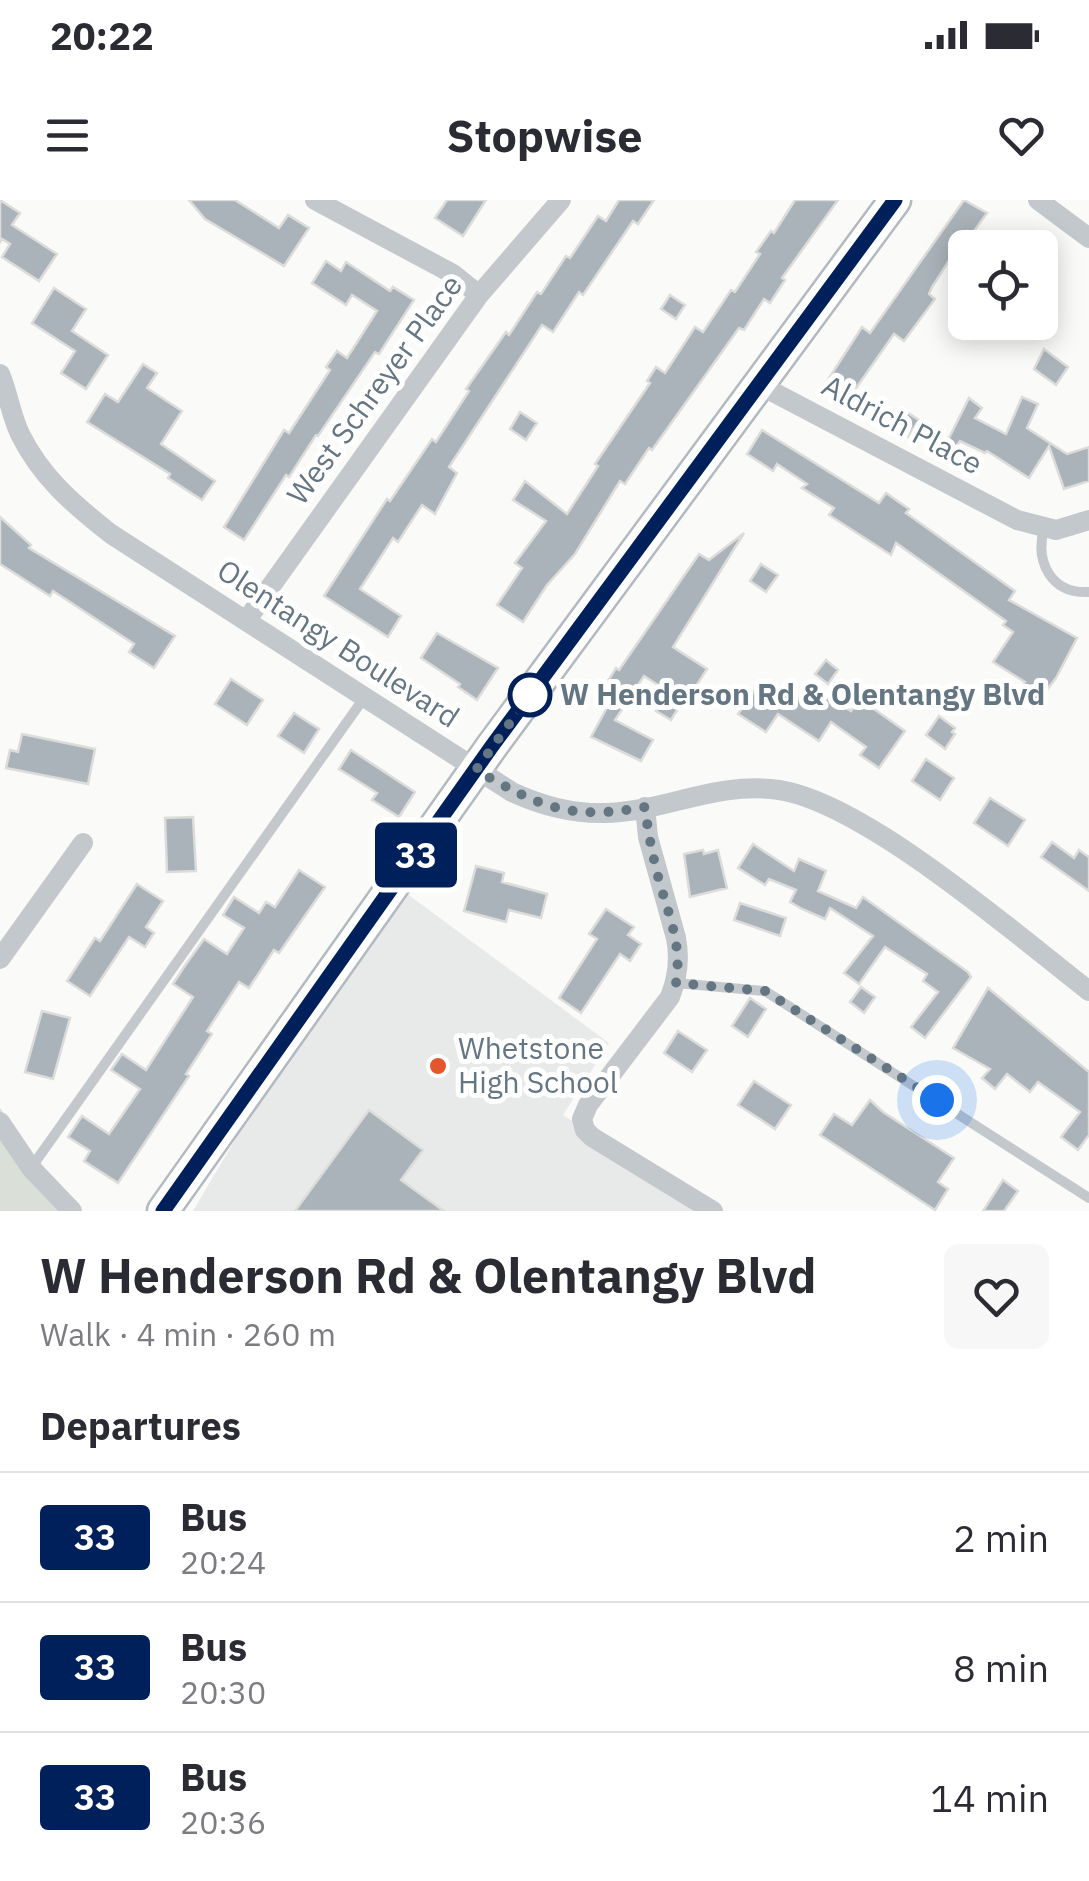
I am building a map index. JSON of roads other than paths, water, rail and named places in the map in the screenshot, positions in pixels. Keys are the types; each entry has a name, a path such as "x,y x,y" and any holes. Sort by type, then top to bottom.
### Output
{"main road":[{"path":"163,1211 476,770 894,200"}],"street":[{"path":"315,200 342,206 453,274 479,295"},
{"name":"West Schreyer Place","path":"246,621 479,295 561,200"},
{"path":"1038,200 1089,238"},
{"name":"Olentangy Boulevard","path":"0,374 18,431 37,466 71,503 110,534 512,792 560,810 611,813 721,789 781,790 817,802 879,835 924,866 1089,991"},
{"name":"Aldrich Place","path":"758,384 1016,520 1044,529"},
{"path":"1044,529 1056,530 1089,520"},
{"path":"645,807 652,853 676,938 676,983 670,997 588,1105 582,1119 592,1137 713,1211"},
{"path":"0,959 83,843"},
{"path":"1063,971 1089,979"},
{"path":"0,1122 31,1168 72,1211"}],"lane":[{"path":"1044,529 1040,545 1042,562 1050,576 1063,587 1089,592"},
{"path":"31,1168 365,697"},
{"path":"676,983 765,991 1089,1198"}],"place":[{"name":"W Henderson Rd & Olentangy Blvd","path":"530,695"},
{"name":"Whetstone High School","path":"438,1066"}]}
